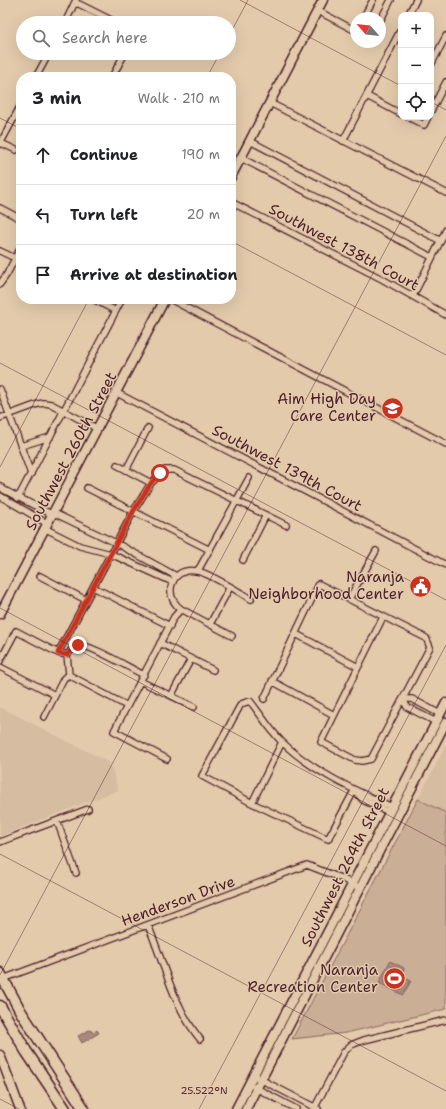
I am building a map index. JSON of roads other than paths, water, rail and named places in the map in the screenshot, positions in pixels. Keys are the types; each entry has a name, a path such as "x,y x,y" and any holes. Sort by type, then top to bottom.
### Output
{"highway":[{"path":"1,978 35,1035 84,1109"},
{"path":"0,1006 26,1051 65,1109"}],"street":[{"path":"236,168 323,0"},
{"path":"366,12 372,0"},
{"path":"385,12 391,0"},
{"path":"410,12 416,0"},
{"path":"69,16 76,2 103,16"},
{"path":"318,11 350,28"},
{"path":"343,141 398,35"},
{"path":"434,59 446,36"},
{"path":"39,72 45,60"},
{"path":"115,72 121,60"},
{"path":"434,104 446,82"},
{"path":"367,96 398,112"},
{"path":"270,103 446,193"},
{"path":"16,114 0,144 16,150"},
{"path":"414,120 424,125 426,120"},
{"path":"250,141 441,241"},
{"path":"241,158 432,257"},
{"name":"Southwest 138th Court","path":"236,205 445,313"},
{"path":"0,208 16,216"},
{"path":"413,296 446,230"},
{"path":"0,251 15,258 0,284"},
{"path":"103,304 116,311"},
{"path":"18,498 120,304"},
{"name":"Southwest 260th Street","path":"0,614 163,304"},
{"path":"180,304 446,444"},
{"path":"0,389 31,474"},
{"name":"Southwest 139th Court","path":"117,393 446,565"},
{"path":"0,418 44,403 51,404 98,429"},
{"path":"126,470 148,428"},
{"path":"21,446 50,437"},
{"path":"117,465 151,483"},
{"path":"58,653 133,512 151,483 165,470 174,470 286,525"},
{"path":"197,571 249,478"},
{"path":"0,486 18,498 116,544 176,576"},
{"path":"87,488 210,550"},
{"path":"0,496 80,546 111,554 172,582"},
{"path":"243,560 266,515"},
{"path":"350,599 376,551"},
{"path":"142,568 146,560"},
{"path":"232,636 181,609 172,601 172,582 176,576 182,572 197,571 252,599"},
{"path":"40,576 86,600"},
{"path":"264,699 319,584 426,638 430,647 371,759 362,761 355,760 321,742 383,617"},
{"path":"93,587 170,626"},
{"path":"210,624 230,587"},
{"path":"167,759 114,732 174,617 181,609"},
{"path":"0,661 16,631 58,653 67,655"},
{"path":"296,634 358,667"},
{"path":"160,643 213,670"},
{"path":"69,675 67,655 74,647 78,645 90,648 144,675"},
{"path":"171,696 191,659"},
{"path":"0,667 55,694"},
{"path":"44,716 64,678 69,675"},
{"path":"69,675 127,706"},
{"path":"140,681 194,707"},
{"path":"272,681 334,715"},
{"path":"403,699 412,699 423,705 438,718"},
{"path":"403,699 407,707 419,713 438,718"},
{"path":"354,791 328,839 252,803 202,776 241,704 250,701 282,742 307,762 354,791 375,798 391,810"},
{"name":"Southwest 264th Street","path":"236,1109 446,703"},
{"path":"419,713 423,705"},
{"name":"Southwest 264th Street","path":"246,1109 446,722"},
{"path":"252,803 282,742"},
{"path":"0,842 88,809"},
{"path":"57,820 76,873"},
{"name":"Henderson Drive","path":"1,978 148,925 307,865 360,888"},
{"path":"148,925 179,1007 200,1039"},
{"path":"253,1076 316,1108 340,1058 351,1045 364,1040 446,1020"},
{"path":"0,1055 20,1109"},
{"path":"248,1084 296,1109"}],"water":[{"path":"390,961 404,968 402,976 411,981 403,995 379,983"},
{"path":"89,1030 94,1032 97,1030 99,1033 82,1043 78,1036"}],"place":[{"name":"Aim High Day Care Center","path":"392,408"},
{"name":"Naranja Neighborhood Center","path":"420,586"},
{"name":"Naranja Recreation Center","path":"394,979"}]}
